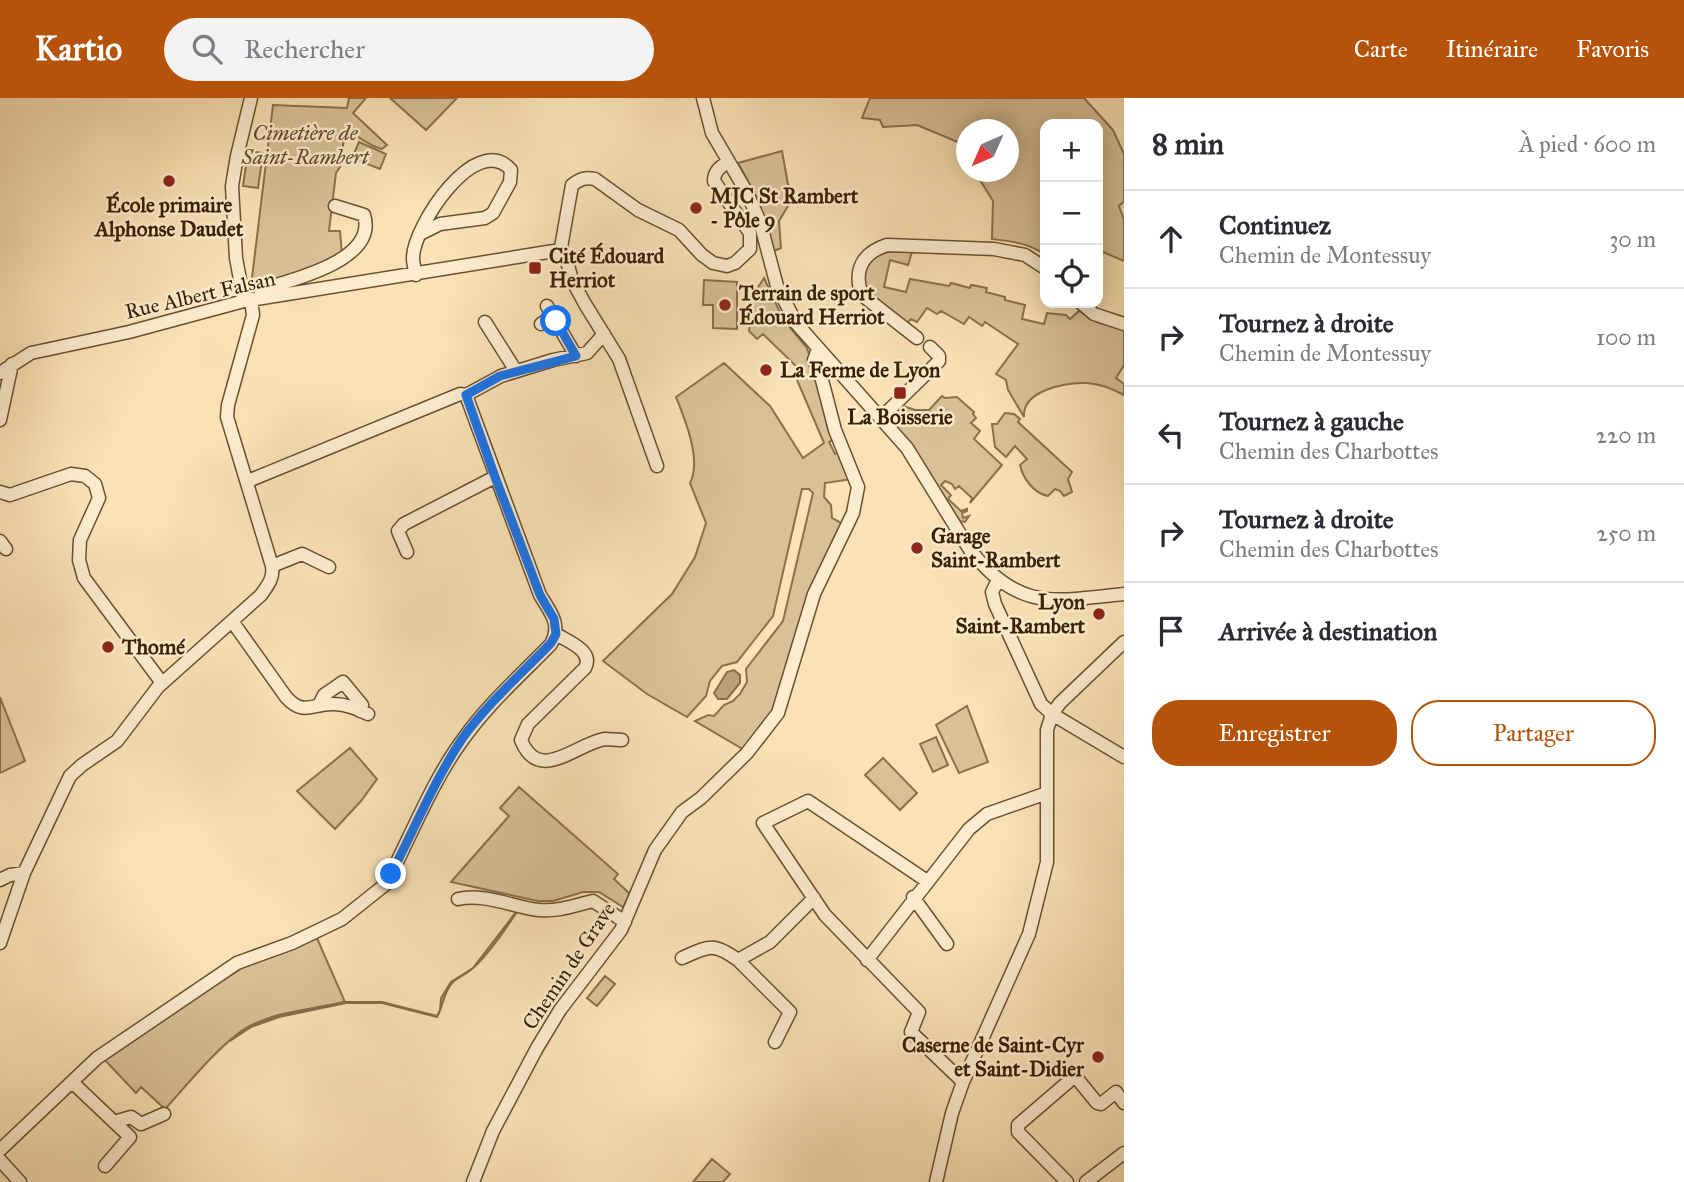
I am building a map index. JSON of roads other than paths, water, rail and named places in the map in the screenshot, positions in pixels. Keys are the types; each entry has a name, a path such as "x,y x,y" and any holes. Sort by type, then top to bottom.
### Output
{"street":[{"path":"0,943 24,873 70,776 117,741 162,683 232,621 269,584 273,573 227,417 253,314 252,299 236,258 232,186 251,98"},
{"path":"703,98 712,133 746,191 760,222 771,271 782,299 796,323 906,448 970,550 998,580 1025,595 1055,601 1124,594"},
{"path":"416,275 413,258 422,228 449,186 477,164 499,161 511,170 510,182 493,213 485,218 440,224 422,233"},
{"path":"657,466 624,369 572,280 566,258 560,253 572,185 587,177 595,179 638,210 678,230 713,263 727,266 740,261 750,249 750,233 744,221 714,181 714,175 721,166 729,162"},
{"path":"252,299 266,288 314,272 347,256 358,247 366,225 367,211 335,206"},
{"path":"913,335 862,295 858,286 859,267 870,252 877,248 887,245 994,249 1025,254 1040,264"},
{"name":"Rue Albert Falsan","path":"0,373 31,353 46,348 129,332 252,299 554,251 560,253"},
{"path":"1087,308 1094,314 1124,324"},
{"path":"541,324 550,311 576,356"},
{"path":"485,322 516,371"},
{"path":"248,481 416,411 460,394 466,395 500,376 587,353 604,334"},
{"path":"881,418 939,362 939,356 930,347"},
{"name":"Chemin de Grave","path":"473,1182 493,1131 537,1048 560,1010 625,922 655,850 682,811 701,799 747,753 778,713 814,594 853,513 858,487 835,430 814,360 818,349"},
{"path":"0,420 12,364"},
{"path":"0,1150 97,1058 237,963 292,943 342,919 373,896 386,884 463,738 551,643 556,634 554,619 540,595 466,395"},
{"path":"3,496 71,474 85,476 95,484 99,498 80,540 79,560 84,578 162,683"},
{"path":"407,552 398,531 404,524 495,477"},
{"path":"272,566 302,554 329,567"},
{"path":"998,580 992,592 995,604 1041,704 1124,757"},
{"path":"232,621 291,703 303,709 335,704 364,712 362,705 343,682 324,695 319,705"},
{"path":"556,634 582,650 588,662 528,724 521,740 524,748 535,758 553,761 604,739 622,740"},
{"path":"936,1182 952,1113 963,1082 1029,934 1048,859 1047,730 1052,713 1124,642"},
{"path":"867,960 969,829 987,814 1046,793"},
{"path":"927,881 808,801 763,824 825,915 919,1012 911,1032 963,1082"},
{"path":"0,880 24,873"},
{"path":"458,899 470,896 539,910 554,910 593,901 625,922"},
{"path":"914,897 947,944"},
{"path":"738,960 770,942 814,898"},
{"path":"682,958 708,946 720,948 738,960 790,1012 775,1042"},
{"path":"1067,1182 1018,1132 1018,1125 1075,1076 1097,1103 1101,1104 1116,1092 1124,1103"},
{"path":"72,1082 130,1137"},
{"path":"105,1166 141,1124 164,1114"},
{"path":"114,1122 131,1117 141,1124"},
{"path":"1086,1182 1124,1153"},
{"path":"0,1160 20,1182"}],"place":[{"name":"École primaire Alphonse Daudet","path":"169,181"},
{"name":"MJC St Rambert - Pôle 9","path":"696,208"},
{"name":"Cité Édouard Herriot","path":"535,268"},
{"name":"Terrain de sport Édouard Herriot","path":"725,305"},
{"name":"La Ferme de Lyon","path":"766,370"},
{"name":"La Boisserie","path":"900,393"},
{"name":"Garage Saint-Rambert","path":"917,548"},
{"name":"Lyon Saint-Rambert","path":"1099,614"},
{"name":"Thomé","path":"108,647"},
{"name":"Caserne de Saint-Cyr et Saint-Didier","path":"1098,1057"}],"park label":[{"name":"Cimetière de Saint-Rambert","path":"305,145"}]}
